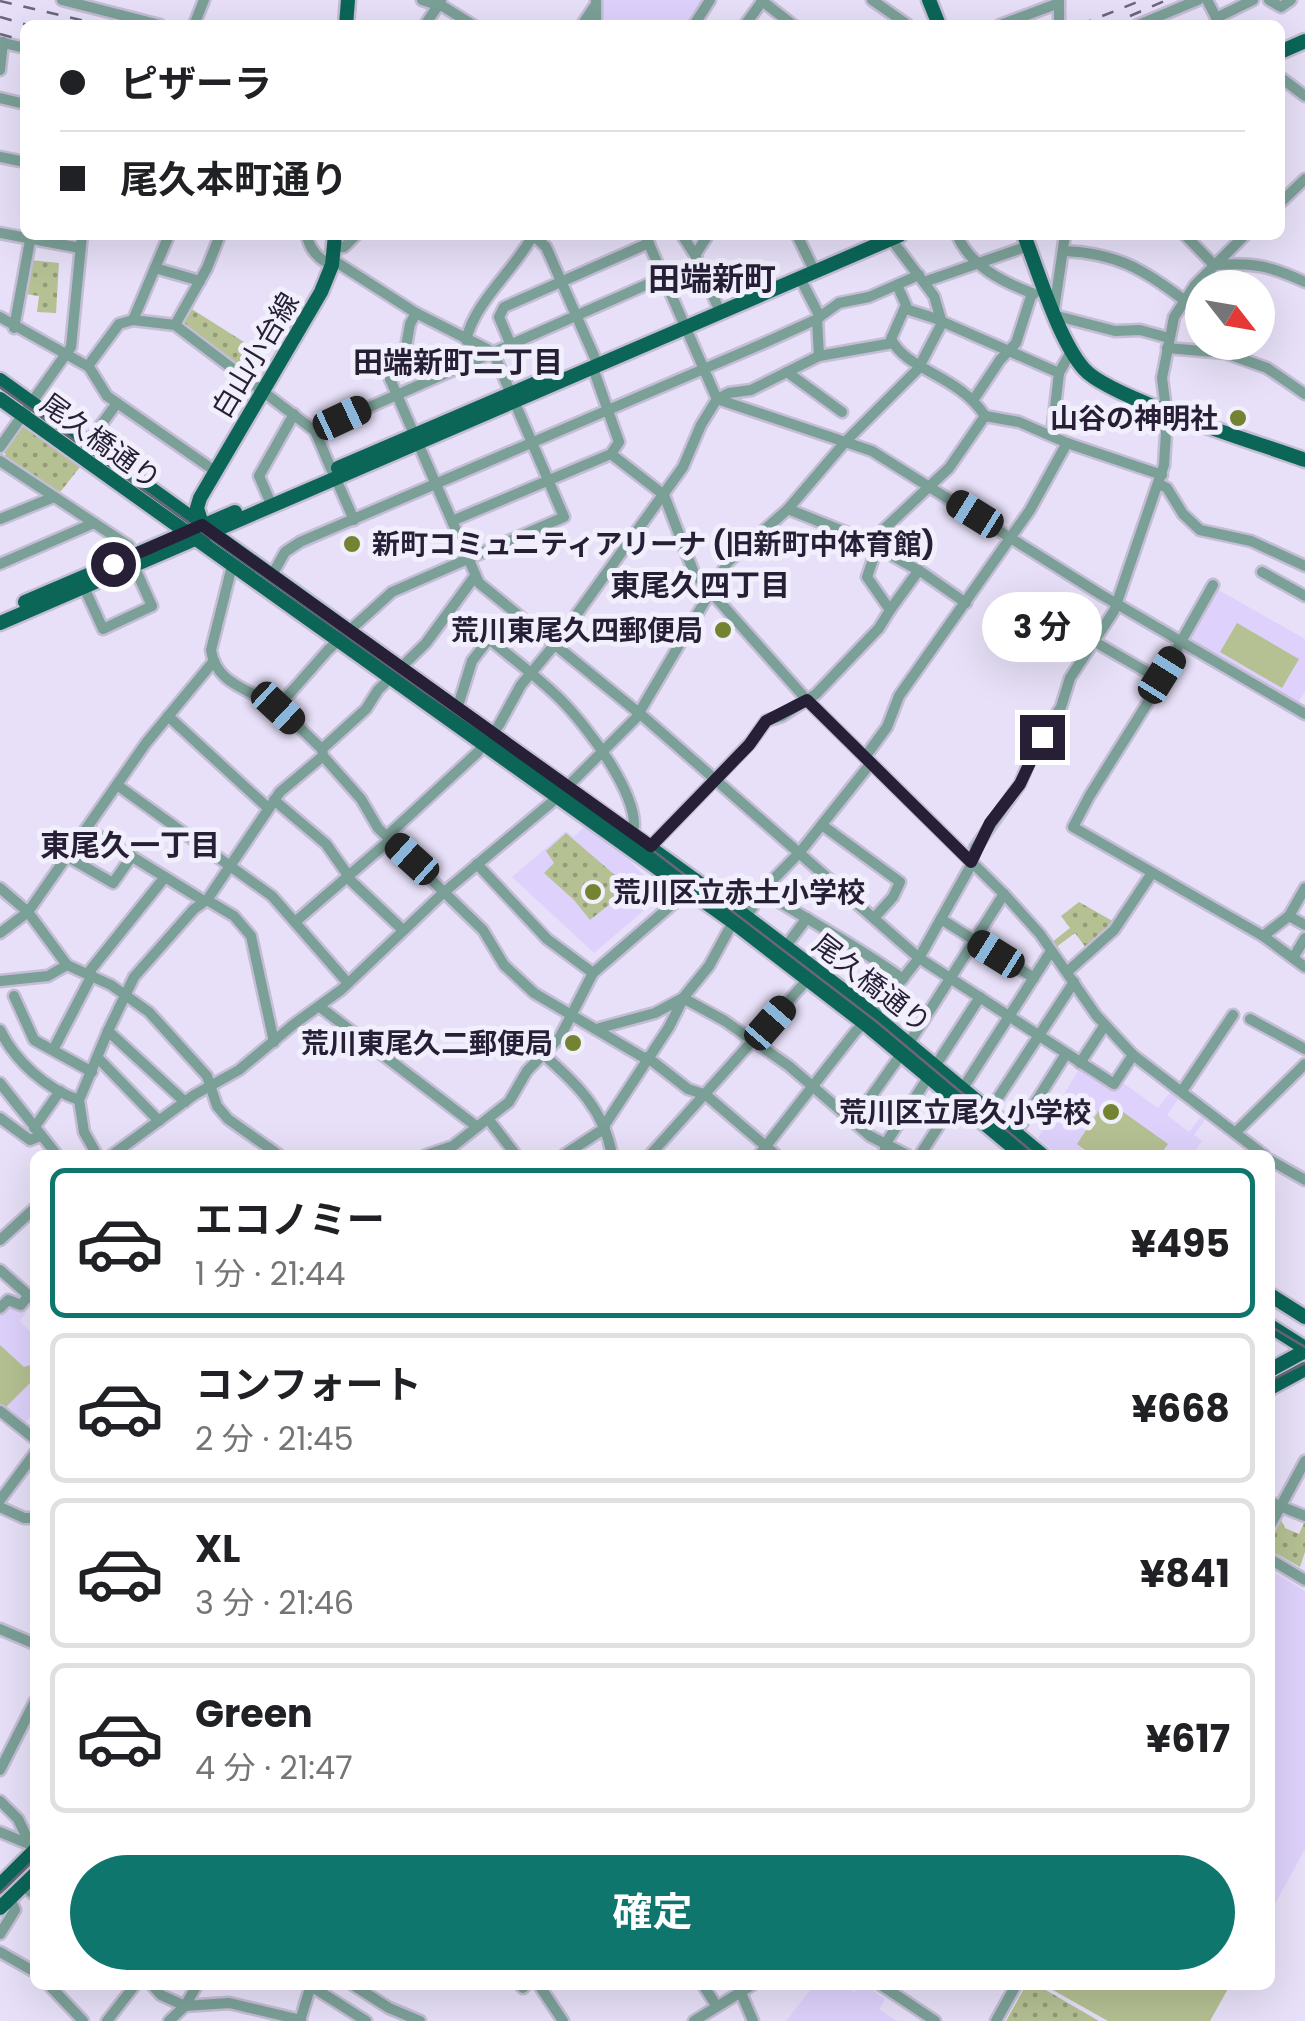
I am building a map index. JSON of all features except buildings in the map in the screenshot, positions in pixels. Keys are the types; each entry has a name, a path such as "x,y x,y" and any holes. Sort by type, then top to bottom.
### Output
{"main road":[{"path":"684,324 810,264 879,240"},
{"path":"134,558 198,538 270,502 881,240"},
{"path":"1026,240 1072,350 1093,379 1305,460"},
{"name":"白山小台線","path":"198,538 197,508 201,494 322,292 334,252"},
{"name":"尾久橋通り","path":"0,380 175,506 198,538 227,543 344,636"},
{"name":"尾久橋通り","path":"0,399 562,791 688,890 786,946 960,1093 1009,1144"},
{"path":"134,558 142,545 160,535 198,538"},
{"path":"0,623 166,540 198,538"},
{"path":"0,614 82,583"},
{"name":"尾久橋通り","path":"396,673 457,709 488,739"},
{"name":"尾久橋通り","path":"562,791 651,846 808,980 868,1018"},
{"name":"尾久橋通り","path":"960,1093 990,1110 1009,1144"},
{"path":"1275,1299 1305,1317"},
{"path":"1275,1309 1305,1328"},
{"path":"1275,1319 1305,1337"},
{"path":"1275,1329 1305,1349 1275,1367"},
{"path":"1275,1385 1305,1369"},
{"path":"0,1885 30,1853"},
{"path":"5,1903 29,1890"}],"street":[{"path":"62,0 143,20"},
{"path":"422,0 440,2 466,20"},
{"path":"762,0 787,20"},
{"path":"872,0 901,20"},
{"path":"1150,20 1198,0"},
{"path":"1221,20 1253,0"},
{"path":"1269,0 1281,7 1291,0"},
{"path":"1012,20 1059,1"},
{"path":"0,70 1,42"},
{"path":"1285,81 1305,96"},
{"path":"1285,198 1305,179"},
{"path":"14,328 29,240"},
{"path":"44,240 80,248"},
{"path":"0,446 71,347 81,240"},
{"path":"133,320 166,240"},
{"path":"175,325 218,240"},
{"path":"278,708 344,636 392,592 564,517 493,352 416,314 334,252 323,262 309,240"},
{"path":"466,340 470,322 530,240"},
{"path":"452,521 612,454 619,442 576,314 546,247 538,240"},
{"path":"510,343 500,316 504,307 645,240"},
{"path":"647,240 718,399 872,451 1117,604 1301,712 1305,696"},
{"path":"685,240 717,305"},
{"path":"315,431 664,278 697,258 706,240"},
{"path":"799,240 810,264"},
{"path":"125,1150 184,1102 213,1087 320,1008 443,892 562,791 640,714 728,562 788,509 921,365 942,323 934,296 893,240"},
{"path":"958,240 978,264 1002,282 1032,293 1053,308 1115,331 1140,330 1168,343 1225,352 1267,368 1305,394"},
{"path":"272,575 282,557 300,542 704,370 819,318 839,303 978,264 1026,240"},
{"path":"1053,308 1064,240"},
{"path":"1189,240 1214,265"},
{"path":"763,1150 919,958 990,823 1020,784 1035,747 1062,707 1070,678 1117,604 1161,479 1166,409 1162,378 1174,316 1239,240"},
{"path":"1064,250 1096,252 1132,264 1184,300"},
{"path":"1214,265 1248,262 1271,266 1305,282"},
{"path":"156,268 200,282"},
{"path":"800,278 819,318 819,356"},
{"path":"898,285 906,310 891,339 898,353 974,399 985,416"},
{"path":"974,399 1016,343 1032,293"},
{"path":"906,310 1058,372"},
{"path":"416,314 390,379 476,576 716,778 919,958 1114,1084 1133,1054"},
{"path":"0,318 88,366 107,396 215,470"},
{"path":"88,366 119,324 133,320 175,325 315,431 354,520"},
{"path":"296,922 349,878 488,739 530,673 683,468 701,425 718,399 728,393 751,390 819,356 893,343"},
{"path":"1052,434 1058,372 1072,350"},
{"path":"787,372 842,412"},
{"path":"88,443 117,404"},
{"path":"270,502 259,476 294,414"},
{"path":"985,416 1007,418 1052,434 1161,479 1183,514 1200,530 1251,540 1305,566"},
{"path":"890,610 867,577 883,530 950,468 985,416"},
{"path":"571,1150 604,1127 669,1027 683,998 739,919 822,825 868,760 899,696 1011,538 1067,443"},
{"path":"612,454 664,495 694,574 807,700 1004,894 1105,1025 1133,1054 1258,1150"},
{"path":"0,461 129,546 152,606 102,629 82,583"},
{"path":"0,519 54,496"},
{"path":"788,509 878,546 966,603"},
{"path":"0,564 94,523"},
{"path":"198,538 213,662 225,678 278,708 322,752 389,838 484,930 504,965 534,993 646,1058 688,1089 706,1095 761,1150"},
{"path":"651,846 751,742 766,721 807,700 838,672 878,628 919,570"},
{"path":"1262,572 1305,596"},
{"path":"93,1150 84,1132 80,1100 108,1030 141,968 205,900 270,804 366,709 448,617 476,576"},
{"path":"1213,585 1073,827 1263,936 1305,968"},
{"path":"457,709 472,661 490,639 562,700 602,752 635,817 633,834"},
{"path":"1095,642 1161,680"},
{"path":"0,933 28,912 116,785 213,662"},
{"path":"168,716 270,804 326,844 349,878 402,930"},
{"path":"116,785 272,896 347,982"},
{"path":"822,825 900,882 893,897 874,918"},
{"path":"87,828 234,916 251,936 274,1042"},
{"path":"68,857 113,884 132,856"},
{"path":"477,864 547,939 593,973"},
{"path":"990,1110 1039,1036 1070,977 1114,930 1152,874"},
{"path":"53,1050 90,974 165,877"},
{"path":"0,888 28,912 67,965 125,994 149,1012 207,1076 217,1106 228,1119 270,1150"},
{"path":"1263,936 1289,916 1305,888"},
{"path":"441,1150 453,1146 509,1102 526,1071 560,1037 593,973 688,890"},
{"path":"762,891 835,932 902,979"},
{"path":"853,1122 906,1048 1004,894"},
{"path":"1289,916 1305,926"},
{"path":"786,946 808,918"},
{"path":"940,918 1034,978"},
{"path":"1294,958 1305,938"},
{"path":"923,1150 1051,951"},
{"path":"0,981 48,976 67,965"},
{"path":"655,1150 808,980"},
{"path":"14,996 34,1040 92,1072"},
{"path":"683,998 754,1042 885,1149 980,997"},
{"path":"596,1029 655,1013 683,998"},
{"path":"320,1008 476,1126"},
{"path":"1182,1091 1232,1015"},
{"path":"1250,1019 1305,1050"},
{"path":"1080,1063 1105,1025"},
{"path":"0,1030 21,1062 60,1091 80,1100"},
{"path":"108,1030 184,1102"},
{"path":"1009,1144 1066,1054"},
{"path":"544,1056 595,1105 611,1150"},
{"path":"98,1058 159,1121"},
{"path":"1236,1132 1305,1064"},
{"path":"0,1083 53,1150"},
{"path":"0,1118 30,1140 60,1091"},
{"path":"489,1120 512,1150"},
{"path":"258,1150 262,1145"},
{"path":"1275,1163 1305,1180"},
{"path":"0,1240 30,1213"},
{"path":"0,1270 30,1292"},
{"path":"0,1308 8,1300 21,1304 30,1295"},
{"path":"0,1410 30,1435"},
{"path":"30,1459 0,1504 30,1518"},
{"path":"1305,1461 1275,1504 1305,1516"},
{"path":"1275,1562 1304,1574"},
{"path":"0,1629 30,1642"},
{"path":"0,1770 30,1711"},
{"path":"0,1801 18,1818 30,1841"},
{"path":"3,1832 30,1847"},
{"path":"0,1934 15,1910 5,1903"},
{"path":"0,1952 30,1969"},
{"path":"54,1990 83,2021"},
{"path":"107,2021 131,1990"},
{"path":"156,1990 186,2006 229,2003 300,2020 310,1990"},
{"path":"169,2021 186,2006 194,1990"},
{"path":"317,1990 366,2021"},
{"path":"361,1990 420,2021"},
{"path":"542,1990 563,2021"},
{"path":"706,1990 716,2006"},
{"path":"694,2021 745,1990"},
{"path":"888,1990 934,2021"},
{"path":"996,2021 1013,1990"},
{"path":"741,1993 753,2021"}],"shaded area":[{"path":"603,0 707,0 693,20 600,17"},
{"path":"1215,588 1305,639 1305,691 1298,703 1188,640"},
{"name":"荒川区立赤土小学校","path":"584,827 630,861 662,895 594,953 512,877 566,831 574,837"},
{"name":"荒川区立尾久小学校","path":"1081,1066 1119,1080 1158,1108 1173,1089 1181,1095 1167,1115 1189,1132 1203,1114 1207,1117 1194,1135 1202,1141 1196,1150 1052,1150 1038,1138"},
{"path":"9,1303 21,1307 26,1313 20,1321 30,1332 30,1417 22,1426 0,1408 0,1312"},
{"path":"1275,1573 1305,1591 1305,1849 1275,1904"},
{"path":"810,1990 872,1990 885,1999 879,2009 897,2021 786,2021"}],"green space":[{"path":"30,260 59,263 56,313 37,312 39,296 25,294"},
{"path":"190,308 252,347 240,368 180,324"},
{"path":"23,424 80,467 61,491 54,493 6,457 4,450"},
{"path":"1237,623 1299,659 1282,688 1220,652"},
{"path":"566,833 630,888 590,920 544,873 554,863 546,851"},
{"path":"1079,902 1116,923 1089,952 1075,933 1055,948 1051,943 1070,928 1061,916"},
{"path":"1112,1104 1168,1144 1164,1150 1085,1150 1077,1144 1100,1109 1105,1112"},
{"path":"0,1345 24,1367 30,1365 30,1383 4,1409 0,1405"},
{"path":"1281,1520 1285,1528 1299,1534 1305,1521 1305,1552 1300,1567 1275,1553 1275,1531"},
{"path":"1023,1990 1046,1990 1099,2021 1006,2021"},
{"path":"1053,1990 1227,1990 1210,2021 1108,2021"}],"tram line":[{"path":"0,387 429,695 617,823 877,1022 1030,1150"},
{"path":"1275,1329 1305,1347"},
{"path":"1275,1378 1305,1363"},
{"path":"0,1893 30,1864"}],"railway":[{"path":"1092,20 1142,0"},
{"path":"1130,16 1167,0"},
{"path":"0,1 81,20"},
{"path":"0,17 20,23"},
{"path":"0,34 20,40"}],"place":[{"name":"山谷の神明社","path":"1238,418"},
{"name":"新町コミュニティアリーナ (旧新町中体育館)","path":"352,544"},
{"name":"荒川東尾久四郵便局","path":"723,630"},
{"name":"荒川区立赤土小学校","path":"593,892"},
{"name":"荒川東尾久二郵便局","path":"573,1043"},
{"name":"荒川区立尾久小学校","path":"1111,1112"}],"district":[{"name":"田端新町","path":"712,279"},
{"name":"田端新町二丁目","path":"458,363"},
{"name":"東尾久四丁目","path":"700,586"},
{"name":"東尾久一丁目","path":"130,846"}],"route":[{"path":"113,564 202,525 651,846 749,745 766,721 807,700 971,862 990,823 1020,784 1042,737"}]}
